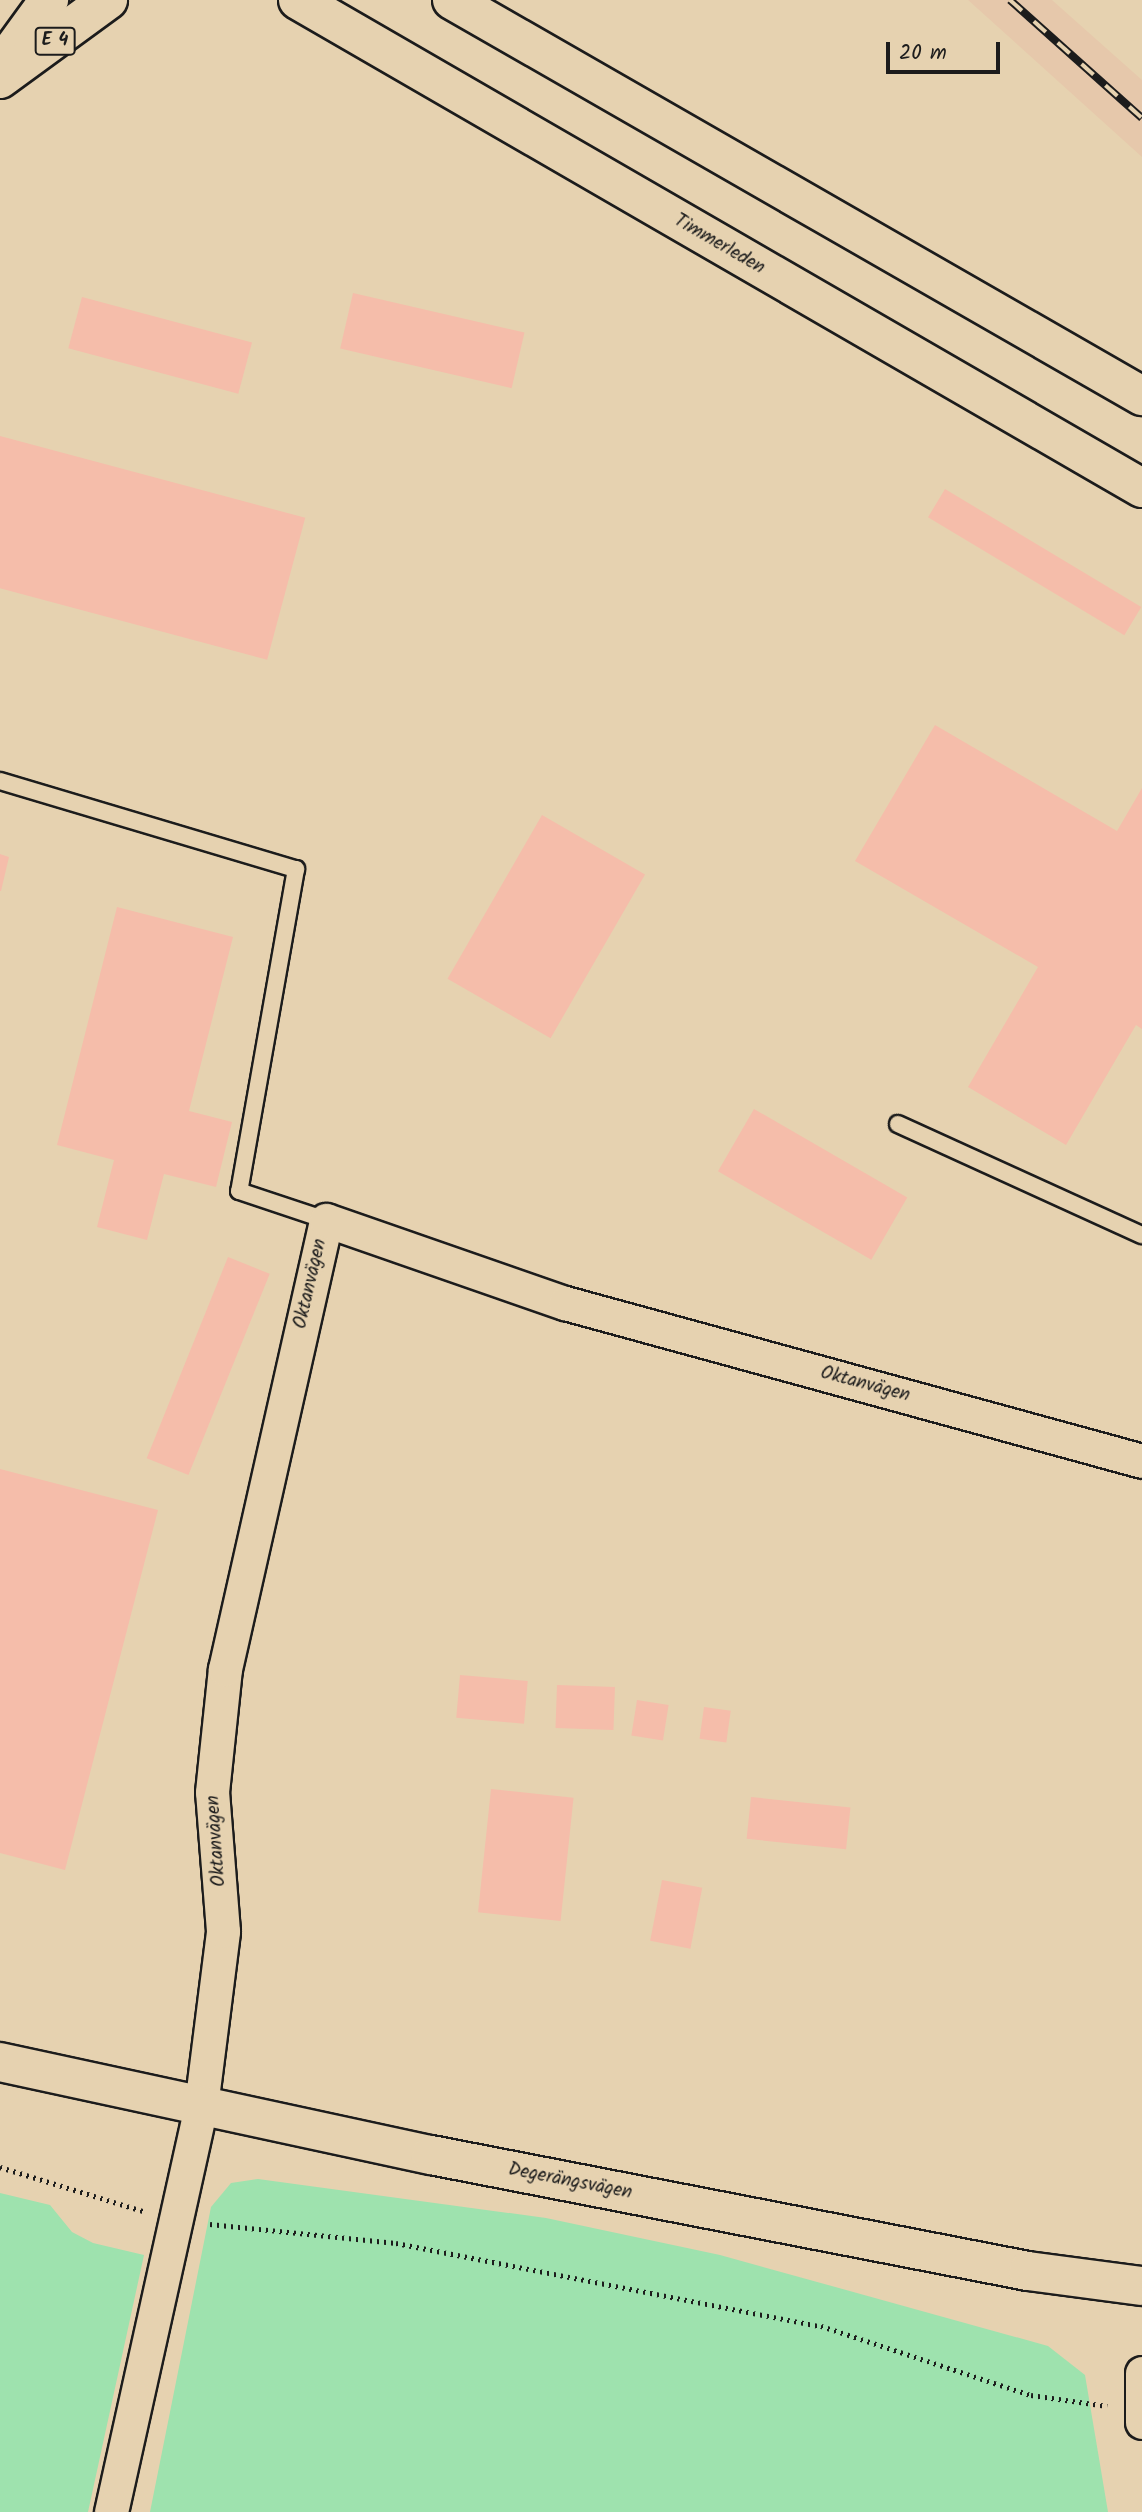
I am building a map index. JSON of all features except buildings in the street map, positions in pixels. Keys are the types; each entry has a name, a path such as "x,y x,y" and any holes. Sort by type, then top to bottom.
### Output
{"main road":[{"name":"E 4","path":"0,68 49,0"},
{"name":"E 4","path":"0,79 108,0"},
{"name":"Timmerleden","path":"298,0 1142,488"},
{"path":"452,0 1142,396"},
{"name":"Degerängsvägen","path":"0,2062 201,2106 1028,2271 1142,2286"}],"street":[{"name":"Oktanvägen","path":"111,2512 201,2106 223,1931 212,1792 225,1669 326,1220 565,1303 1142,1461"},
{"path":"1142,2373 1142,2422"}],"lane":[{"path":"0,781 296,869 239,1191 326,1220"},
{"path":"898,1124 1142,1235"}],"path":[{"path":"0,2167 177,2217 396,2243 858,2334 1031,2395 1142,2409"}],"shaded area":[{"path":"968,0 1052,0 1142,80 1142,157"}],"green space":[{"path":"258,2179 546,2218 720,2255 1048,2346 1085,2375 1108,2512 150,2512 211,2207 231,2183"},
{"path":"0,2193 50,2205 72,2232 93,2243 144,2255 88,2512 0,2512"}],"railway":[{"path":"1010,0 1142,118"}]}
